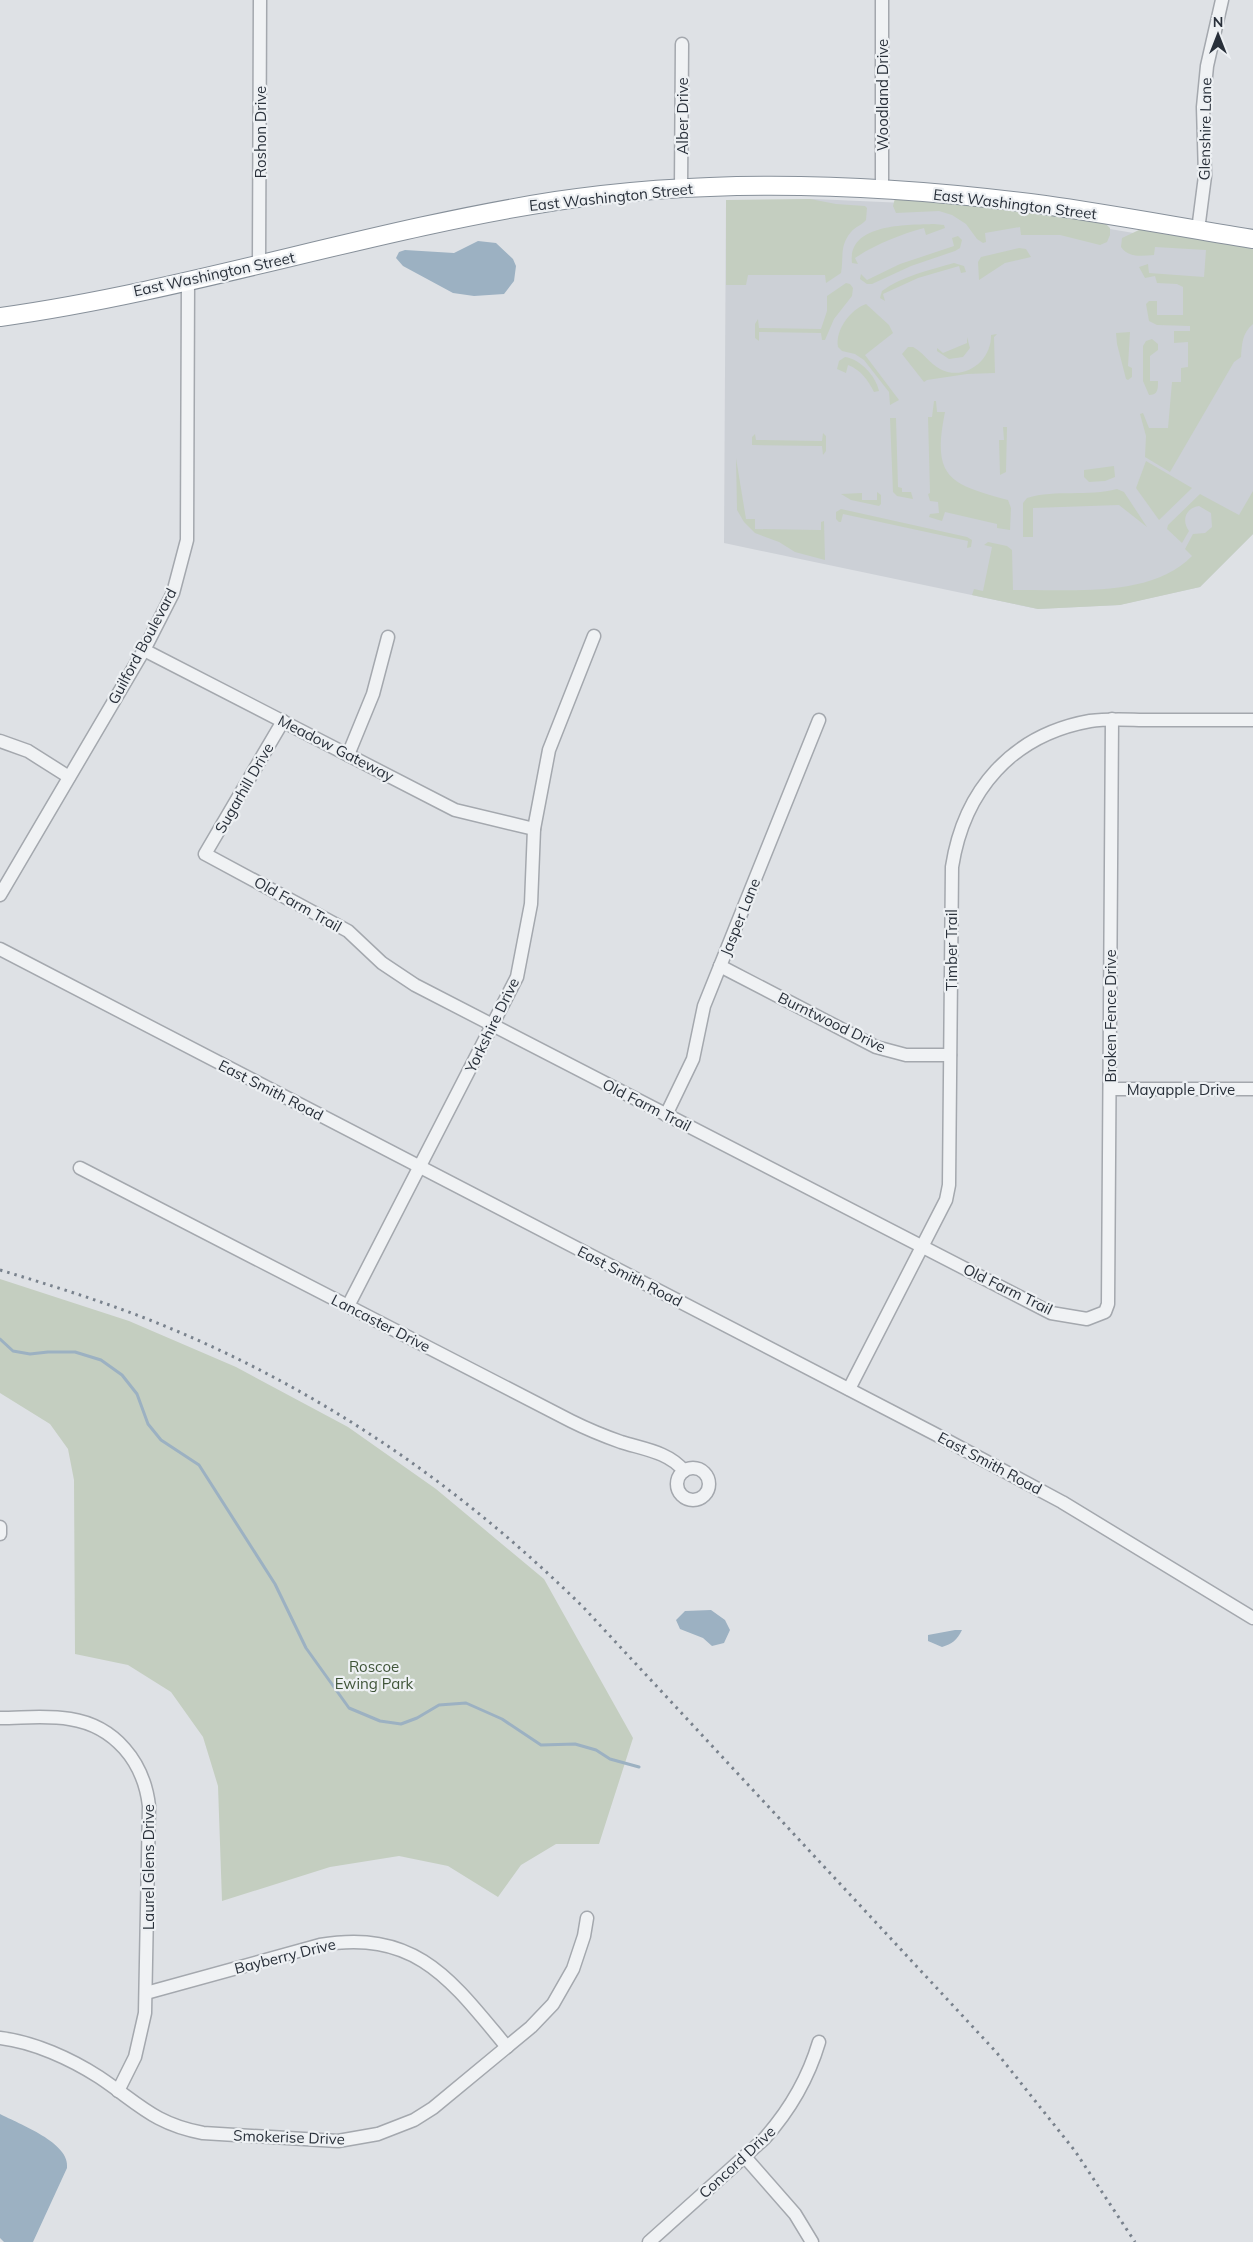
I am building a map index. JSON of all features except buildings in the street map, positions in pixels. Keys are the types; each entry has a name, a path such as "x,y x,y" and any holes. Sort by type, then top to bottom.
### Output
{"highway":[{"name":"East Washington Street","path":"0,317 64,306 188,280 481,214 557,201 681,188 726,186 882,190 972,197 1046,206 1253,239"}],"street":[{"name":"Roshon Drive","path":"259,264 260,0"},
{"name":"Woodland Drive","path":"882,0 882,190"},
{"name":"Glenshire Lane","path":"1198,230 1205,176 1203,107 1206,66 1222,0"},
{"name":"Alber Drive","path":"681,188 682,44"},
{"name":"Guilford Boulevard","path":"0,895 144,650 173,592 187,540 188,280"},
{"name":"Yorkshire Drive","path":"348,1306 516,977 531,904 534,829 549,750 594,636"},
{"path":"348,755 373,694 388,637"},
{"name":"Meadow Gateway","path":"144,650 455,810 534,829"},
{"name":"Jasper Lane","path":"666,1115 693,1059 704,1006 819,720"},
{"name":"Timber Trail","path":"849,1389 924,1247 941,1212 949,1185 952,867 955,847 968,810 988,779 1002,764 1036,739 1073,725 1112,720 1253,720"},
{"name":"Broken Fence Drive","path":"1105,1312 1108,1304 1112,720"},
{"name":"Sugarhill Drive","path":"205,854 283,721"},
{"path":"0,741 28,751 69,776"},
{"name":"Old Farm Trail","path":"205,854 348,931 382,964 415,985 1051,1313 1087,1319 1105,1312"},
{"name":"East Smith Road","path":"0,949 849,1389 1062,1502 1253,1618"},
{"name":"Burntwood Drive","path":"720,966 876,1047 906,1054 950,1055"},
{"name":"Mayapple Drive","path":"1110,1089 1253,1089"},
{"name":"Lancaster Drive","path":"80,1168 570,1421 622,1442 655,1452 668,1458 684,1471"},
{"path":"0,1527 0,1534"},
{"name":"Laurel Glens Drive","path":"0,1718 68,1718 82,1721 108,1734 120,1743 139,1767 144,1781 149,1806 146,1993 141,2035 131,2066 118,2091"},
{"name":"Smokerise Drive","path":"0,2038 36,2046 80,2066 151,2115 186,2130 203,2133 328,2142 352,2140 378,2134 414,2120 433,2108 541,2017 564,1987 579,1953 586,1918"},
{"name":"Bayberry Drive","path":"146,1993 320,1945 340,1942 374,1943 408,1952 440,1971 454,1984 507,2047"},
{"name":"Concord Drive","path":"649,2242 764,2139 792,2104 804,2083 819,2042"},
{"path":"745,2157 790,2208 812,2242"}],"shaded area":[{"path":"814,199 928,204 1092,226 1253,253 1253,534 1200,587 1119,605 1038,609 724,543 726,202"}],"green space":[{"path":"895,198 977,203 1104,222 1110,228 1110,235 1107,242 1100,245 1060,235 1021,235 1020,227 985,233 986,242 983,243 977,239 966,224 952,215 939,211 896,213 893,206"},
{"path":"810,199 836,204 865,206 867,208 866,220 853,230 845,242 841,273 826,283 825,275 748,275 746,285 726,285 726,200"},
{"path":"944,225 945,228 926,235 924,228 897,237 871,248 855,258 858,264 852,263 853,250 859,240 869,233 895,226"},
{"path":"1141,229 1253,248 1253,324 1249,327 1242,343 1241,357 1234,362 1170,472 1145,457 1146,436 1140,414 1143,413 1149,428 1168,428 1172,382 1181,382 1181,368 1188,367 1188,342 1174,343 1174,331 1190,331 1190,326 1157,325 1149,321 1146,304 1149,301 1157,301 1157,315 1183,315 1183,287 1177,284 1157,283 1155,276 1145,278 1139,267 1148,264 1149,273 1204,277 1206,250 1155,247 1154,255 1144,256 1132,255 1124,251 1121,247 1122,238"},
{"path":"958,236 962,240 960,248 955,251 911,266 872,284 867,284 860,279 861,274 867,280 900,264 954,246 952,238"},
{"path":"1019,248 1026,249 1031,257 1005,263 979,280 978,262 981,257"},
{"path":"954,263 964,266 966,272 961,273 959,266 918,278 883,294 885,301 880,298 882,291 898,281"},
{"path":"846,283 850,284 853,288 852,296 834,319 825,340 822,340 821,333 759,332 759,341 755,338 755,324 758,319 759,328 821,329 827,311 827,296"},
{"path":"866,304 889,325 893,333 865,355 899,400 890,405 889,392 864,360 855,354 842,351 838,347 839,334 845,321 854,311"},
{"path":"1130,332 1128,366 1132,368 1132,377 1128,380 1126,379 1117,344 1116,333"},
{"path":"997,334 994,337 995,373 967,374 924,382 902,354 908,347 913,347 940,369 959,373 967,371 982,360 987,353 991,335"},
{"path":"967,337 970,348 963,357 949,359 937,351 937,348 943,353 967,343"},
{"path":"1152,339 1158,344 1158,350 1150,356 1150,381 1158,381 1158,387 1156,393 1149,395 1143,381 1143,346 1146,341"},
{"path":"845,357 856,361 871,374 879,391 874,392 864,376 853,367 848,365 846,373 837,369 839,361"},
{"path":"934,401 936,401 937,412 945,412 941,451 943,464 949,474 958,482 971,489 1008,500 1011,508 1010,530 997,528 997,524 945,512 942,521 929,517 930,514 939,513 938,502 930,501 928,494 930,493 928,417 932,417"},
{"path":"890,418 896,418 898,487 902,488 902,492 911,492 913,499 897,496 893,492"},
{"path":"1003,427 1007,427 1006,472 1000,475 999,440 1004,440"},
{"path":"823,433 826,436 826,451 823,455 822,446 752,445 752,437 755,434 756,440 822,441"},
{"path":"736,458 746,519 755,519 755,529 821,530 821,522 824,521 825,560 795,552 779,542 755,533 744,522 737,510"},
{"path":"1146,461 1192,488 1159,520 1136,488"},
{"path":"1114,466 1115,477 1105,481 1089,482 1084,477 1084,470"},
{"path":"1117,489 1124,492 1147,527 1119,505 1033,508 1033,537 1023,537 1023,503 1027,498 1038,495 1095,493"},
{"path":"1253,491 1253,534 1200,587 1120,605 1038,609 972,595 974,589 983,591 992,547 984,545 988,542 1007,546 1012,550 1013,590 1108,589 1154,579 1175,570 1192,556 1185,549 1193,534 1205,533 1212,527 1211,513 1199,506 1191,509 1186,515 1185,523 1189,531 1182,543 1167,529 1168,525 1200,494 1239,515"},
{"path":"877,492 881,495 881,504 879,506 851,500 841,494 862,493 862,500 877,500"},
{"path":"841,509 967,537 972,540 971,547 967,548 968,541 843,514 841,522 839,522 836,519 836,512"},
{"name":"Roscoe Ewing Park","path":"0,1279 129,1321 236,1367 348,1427 436,1489 544,1579 633,1738 599,1844 556,1844 521,1865 498,1897 448,1866 399,1856 330,1867 222,1901 218,1786 203,1737 171,1692 128,1665 75,1654 74,1480 68,1449 50,1424 0,1393"}],"water":[{"path":"478,241 496,243 513,259 516,266 514,281 504,294 474,296 453,293 403,266 396,258 399,252 405,250 454,253"},
{"path":"711,1610 725,1620 730,1630 724,1643 712,1646 703,1638 680,1629 676,1620 685,1611"},
{"path":"962,1630 956,1639 946,1646 942,1647 928,1641 928,1635"},
{"path":"0,2114 42,2135 61,2150 66,2159 67,2168 33,2242 4,2242 0,2238"}],"waterway":[{"path":"0,1339 13,1351 30,1354 75,1352 101,1360 122,1375 137,1394 148,1424 161,1440 199,1465 275,1584 306,1648 349,1708 380,1721 401,1724 417,1718 439,1705 466,1703 502,1719 541,1745 575,1744 596,1750 610,1759 639,1767"}],"railway":[{"path":"0,1270 135,1314 236,1358 290,1386 344,1417 395,1451 445,1487 540,1566 585,1609 997,2053 1075,2151 1135,2242"}]}
